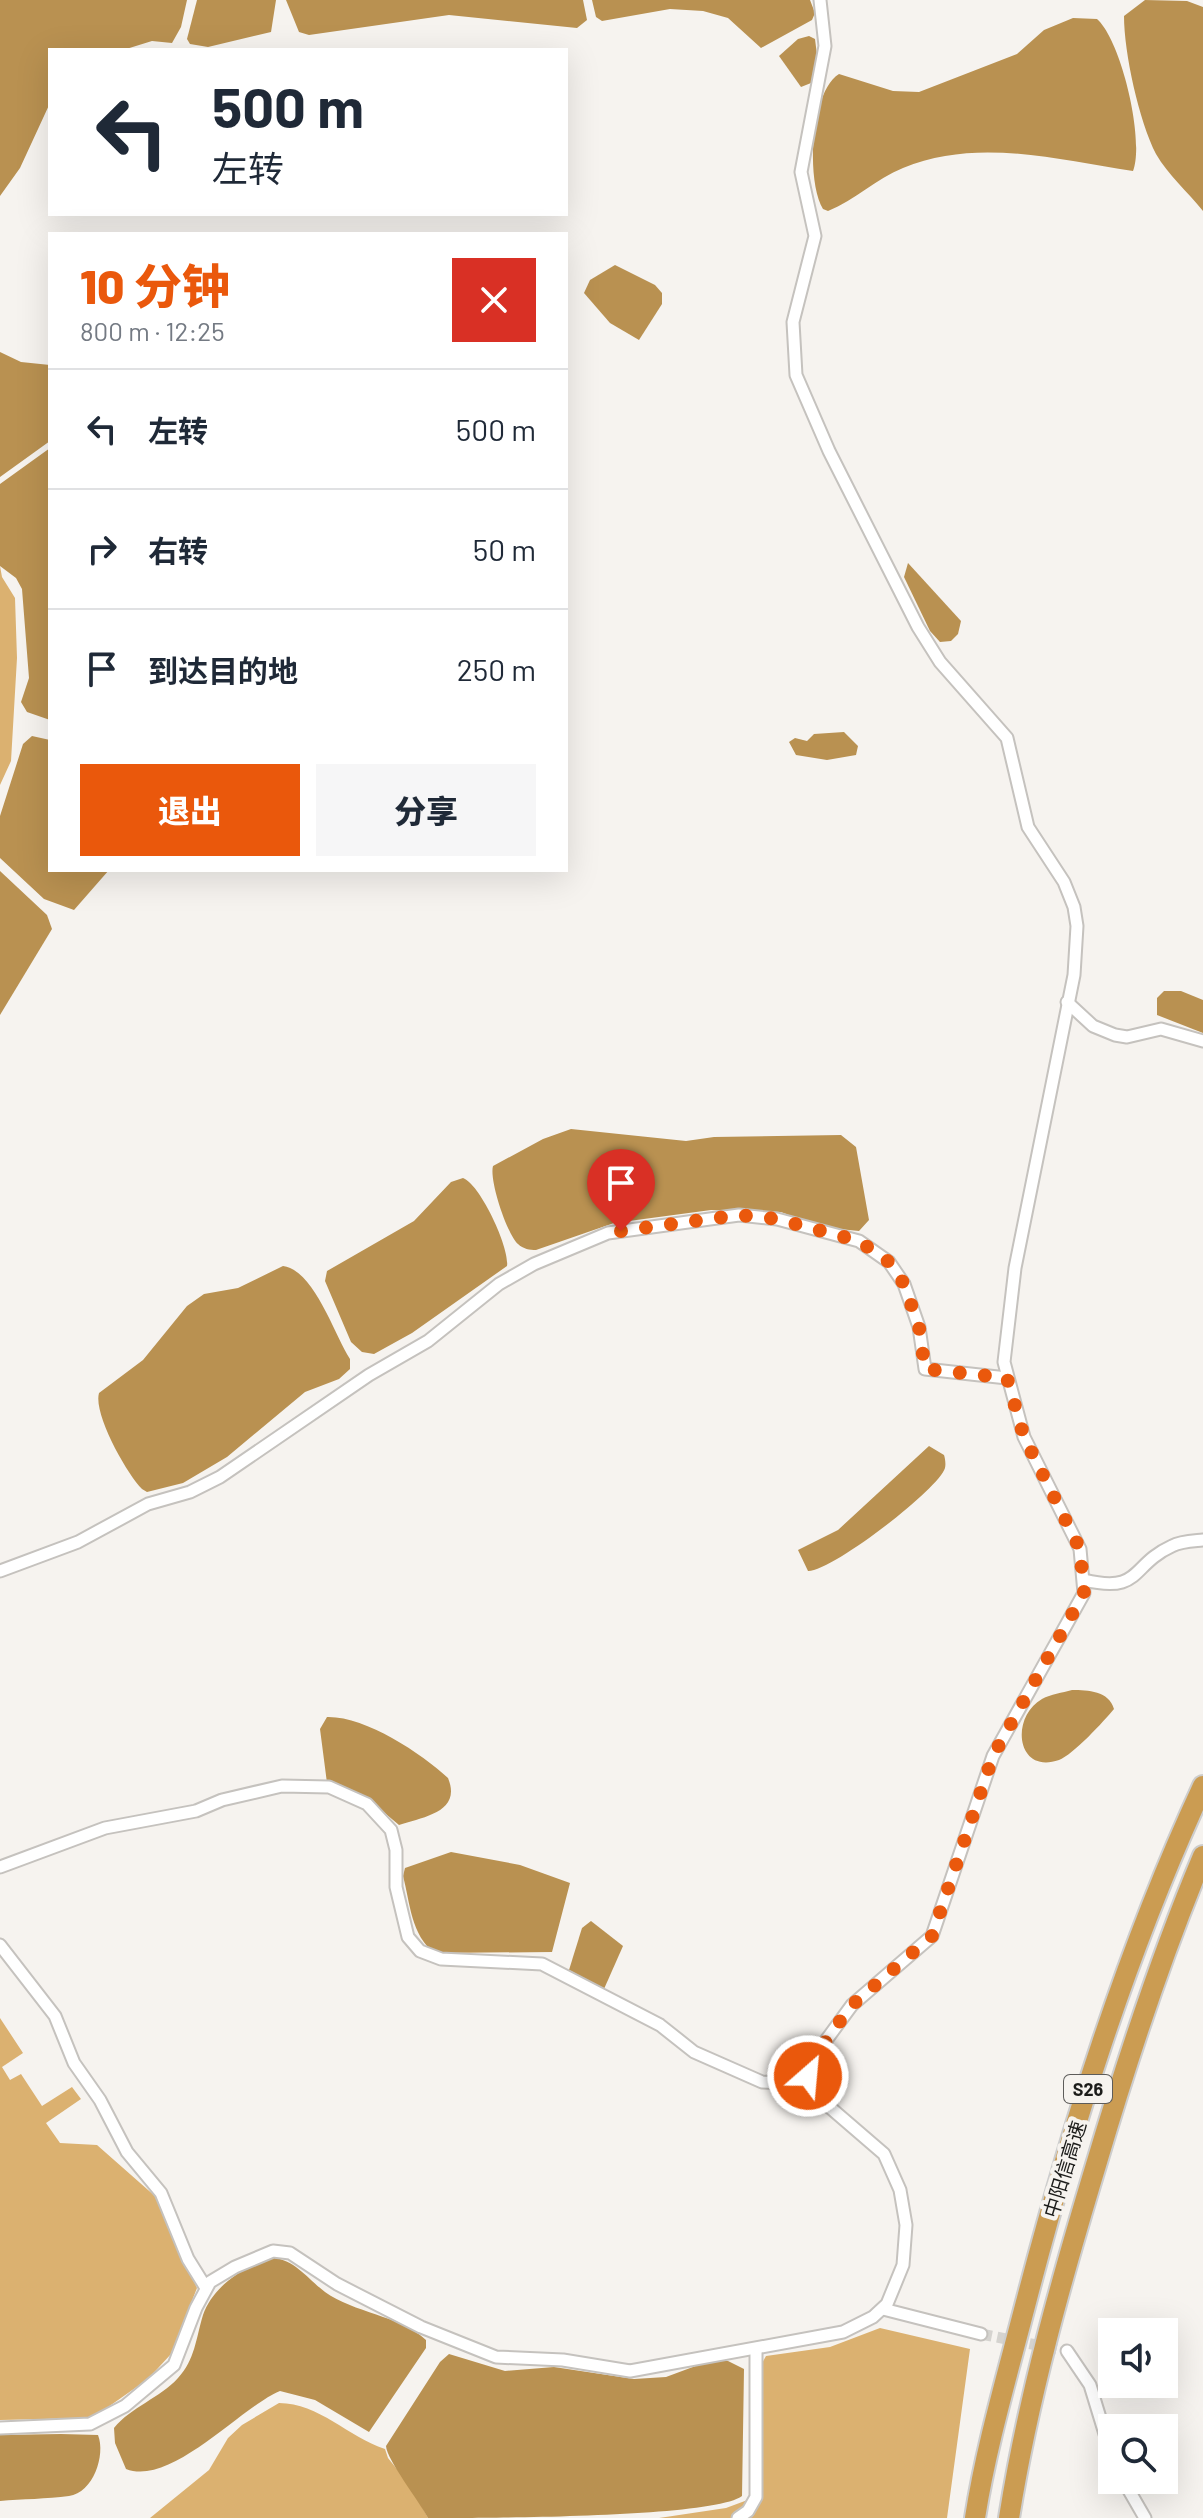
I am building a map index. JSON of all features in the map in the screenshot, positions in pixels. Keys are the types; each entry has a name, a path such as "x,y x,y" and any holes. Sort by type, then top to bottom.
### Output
{"highway":[{"name":"中阳信高速","path":"975,2518 1034,2270 1083,2105 1140,1935 1203,1786"},
{"name":"中阳信高速","path":"1009,2518 1029,2409 1086,2197 1153,1987 1203,1856"}],"street":[{"path":"0,2428 90,2424 125,2406 174,2365 206,2288 235,2267 263,2253 282,2251 337,2284 421,2327 496,2357 563,2360 630,2371 843,2332 883,2309 900,2278 906,2248 900,2190 884,2154 819,2098 808,2076 814,2060 852,2005 932,1936 993,1756 1084,1593 1080,1549 1024,1437 1007,1378 1004,1345 1077,939 1074,907 1064,882 1028,827 1007,738 940,662 918,627 829,451 796,375 793,322 815,236 801,172 825,46 820,0"},
{"path":"1067,1002 1093,1026 1115,1035 1127,1037 1161,1029 1203,1041"},
{"path":"0,1571 78,1542 148,1504 190,1492 220,1477 369,1375 428,1341 499,1284 534,1264 608,1233 739,1215 777,1219 859,1241 889,1262 904,1284 919,1327 925,1369 1007,1378"},
{"path":"1084,1580 1118,1585 1169,1547 1203,1540"},
{"path":"0,1867 105,1828 196,1811 222,1800 282,1786 329,1787 367,1804 391,1830 396,1850 396,1887 408,1937 420,1951 441,1959 542,1964 660,2025 694,2052 762,2082 810,2084"},
{"path":"0,1945 55,2016 74,2063 100,2100 127,2152 161,2193 188,2259 206,2288"},
{"path":"883,2309 981,2334"},
{"path":"738,2518 755,2501 757,2490 756,2350"},
{"path":"1067,2351 1090,2385 1099,2414"},
{"path":"1131,2494 1145,2518"}],"shaded area":[{"path":"0,0 187,0 181,27 172,43 152,41 129,48 48,48 48,107 20,168 0,196"},
{"path":"197,0 276,0 271,32 208,47 190,44 187,39"},
{"path":"286,0 583,0 587,20 577,28 449,15 309,35 299,32"},
{"path":"592,0 810,0 815,13 812,20 761,48 728,18 703,11 670,9 602,21 596,17"},
{"path":"1145,0 1187,1 1203,7 1203,211 1156,154 1138,106 1124,16"},
{"path":"1073,18 1097,19 1114,47 1133,115 1136,156 1133,171 1018,154 960,154 903,168 838,206 828,211 823,209 814,179 814,138 822,99 829,84 839,74 893,91 919,92 1017,54 1044,30"},
{"path":"809,36 815,39 817,55 811,83 801,87 779,56 798,39"},
{"path":"615,265 655,285 662,293 662,304 639,340 610,323 584,293 590,280"},
{"path":"0,352 21,362 48,365 48,442 0,477"},
{"path":"48,449 48,719 27,712 21,702 29,678 22,589 16,578 0,566 0,484"},
{"path":"908,563 961,621 958,634 951,641 940,642 930,631 904,577"},
{"path":"0,566 2,577 15,598 17,658 11,761 0,785"},
{"path":"844,732 858,746 856,755 827,760 796,755 789,742 795,738 807,741 814,734"},
{"path":"32,736 48,740 48,872 107,872 74,910 44,899 0,858 0,816 23,744"},
{"path":"0,871 47,915 52,929 0,1015"},
{"path":"1164,991 1181,991 1203,1000 1203,1033 1157,1015 1157,998"},
{"path":"571,1129 686,1141 714,1137 841,1135 856,1147 869,1220 859,1231 820,1227 781,1212 711,1210 614,1223 536,1250 524,1248 518,1244 504,1219 496,1194 493,1166 543,1139"},
{"path":"463,1178 477,1192 492,1218 504,1246 507,1266 412,1333 374,1354 362,1352 351,1342 325,1281 327,1271 414,1221 451,1182"},
{"path":"283,1266 294,1270 314,1291 350,1359 350,1369 339,1379 305,1392 227,1457 183,1483 147,1492 142,1489 120,1458 106,1429 99,1393 143,1360 187,1306 204,1294 238,1288"},
{"path":"929,1446 944,1455 945,1466 924,1493 860,1544 820,1568 808,1571 798,1550 838,1530"},
{"path":"1072,1690 1103,1695 1114,1709 1065,1757 1045,1762 1034,1759 1026,1752 1022,1742 1025,1718 1042,1699"},
{"path":"327,1717 342,1718 375,1729 423,1758 448,1778 450,1799 429,1816 399,1825 374,1804 327,1783 320,1729"},
{"path":"451,1852 520,1865 570,1883 552,1952 435,1953 427,1946 413,1918 403,1876 405,1868"},
{"path":"591,1921 623,1946 604,1989 569,1970 582,1928"},
{"path":"0,2018 23,2053 2,2067 10,2080 21,2074 42,2106 72,2087 81,2099 46,2123 60,2143 97,2145 156,2197 197,2288 171,2354 148,2379 88,2418 0,2420"},
{"path":"274,2258 295,2266 337,2299 390,2319 426,2340 426,2348 369,2432 315,2400 280,2391 164,2467 144,2471 126,2469 115,2443 114,2428 171,2385 184,2371 192,2356 203,2315 222,2286 241,2271"},
{"path":"880,2328 970,2349 947,2518 659,2518 726,2508 761,2495 760,2367 766,2356 830,2347"},
{"path":"449,2354 505,2371 554,2367 634,2379 666,2377 709,2361 728,2361 744,2369 742,2496 688,2509 644,2513 428,2518 397,2470 386,2446 440,2362"},
{"path":"279,2403 307,2408 385,2449 428,2518 150,2518 209,2470 228,2438 242,2425"},
{"path":"0,2435 98,2435 99,2462 85,2488 69,2496 0,2501"}],"tunnel":[{"path":"981,2334 1067,2351"}],"route":[{"path":"621,1231 739,1215 777,1219 862,1242 889,1262 910,1296 919,1327 925,1369 988,1379 1007,1378 1024,1437 1072,1531 1083,1560 1084,1593 993,1756 932,1936 852,2005 827,2039 808,2076"}]}
